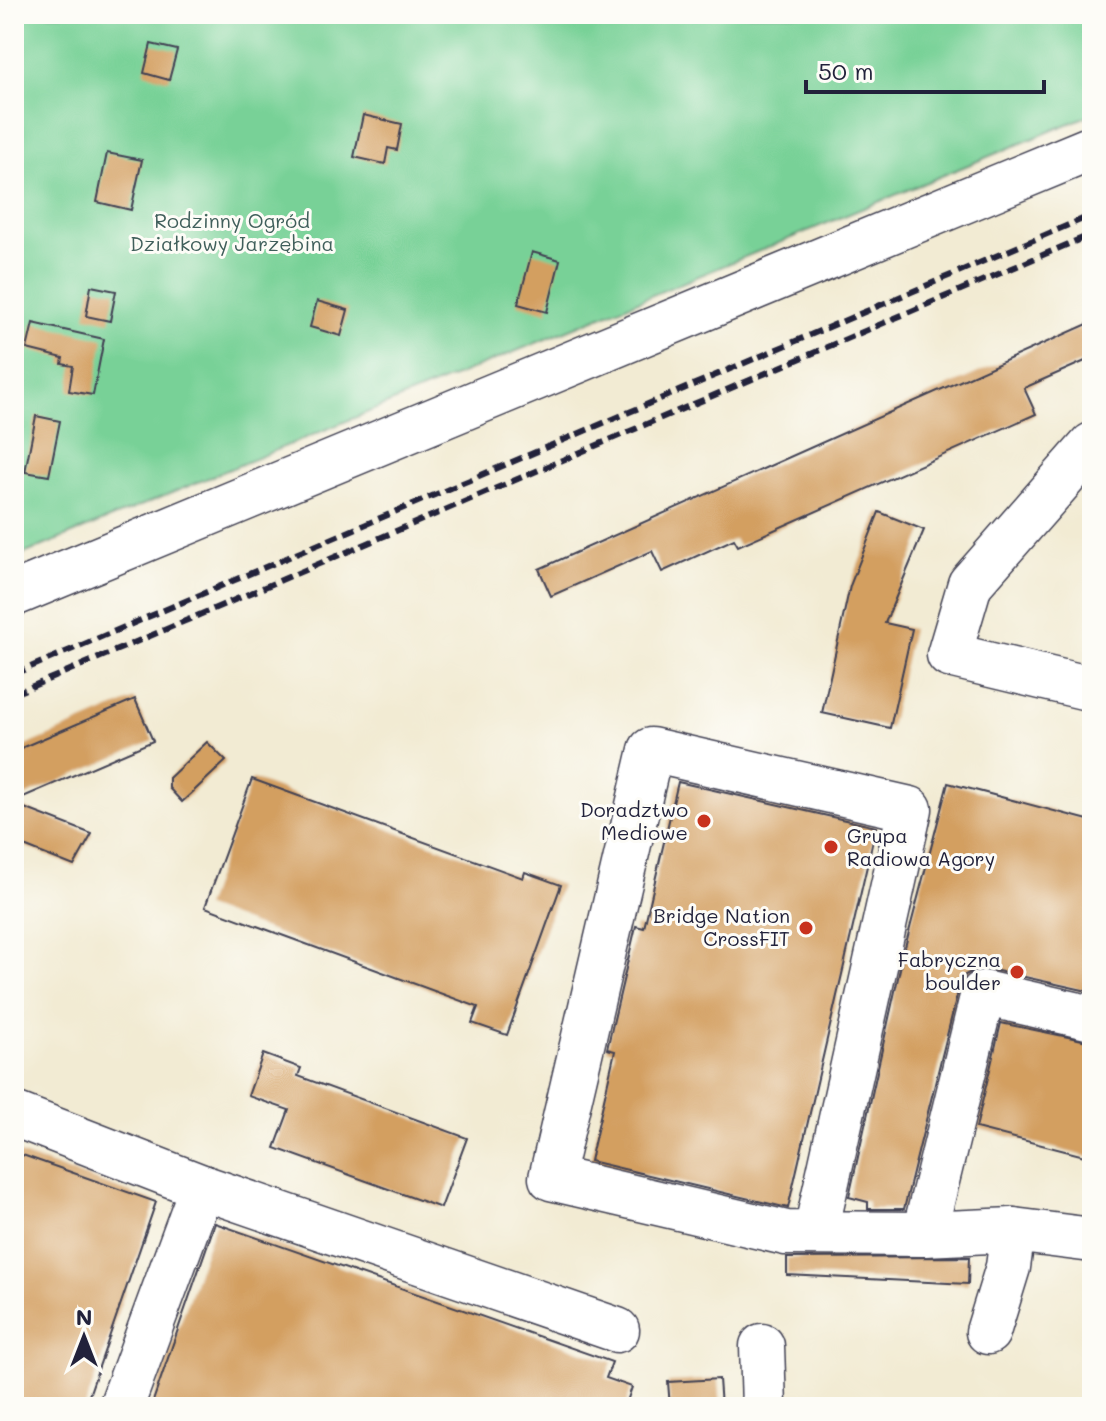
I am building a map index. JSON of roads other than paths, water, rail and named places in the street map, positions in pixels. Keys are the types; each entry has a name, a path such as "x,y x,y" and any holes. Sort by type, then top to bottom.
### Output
{"lane":[{"path":"14,594 1092,148"},
{"path":"1092,445 970,584 949,655 1092,689"},
{"path":"816,1231 910,809 651,750 551,1178 786,1233 924,1234 1013,1230 1092,1240"},
{"path":"924,1234 983,993 1092,1018"},
{"path":"14,1114 202,1187 617,1330"},
{"path":"121,1407 202,1187"},
{"path":"988,1332 1008,1267 1013,1230"},
{"path":"762,1346 764,1407"}],"railway":[{"path":"14,674 1092,215"},
{"path":"14,694 1092,234"}],"place":[{"name":"Doradztwo Mediowe","path":"704,821"},
{"name":"Grupa Radiowa Agory","path":"831,847"},
{"name":"Bridge Nation CrossFIT","path":"806,928"},
{"name":"Fabryczna boulder","path":"1017,972"}],"park label":[{"name":"Rodzinny Ogród Działkowy Jarzębina","path":"232,232"}]}
